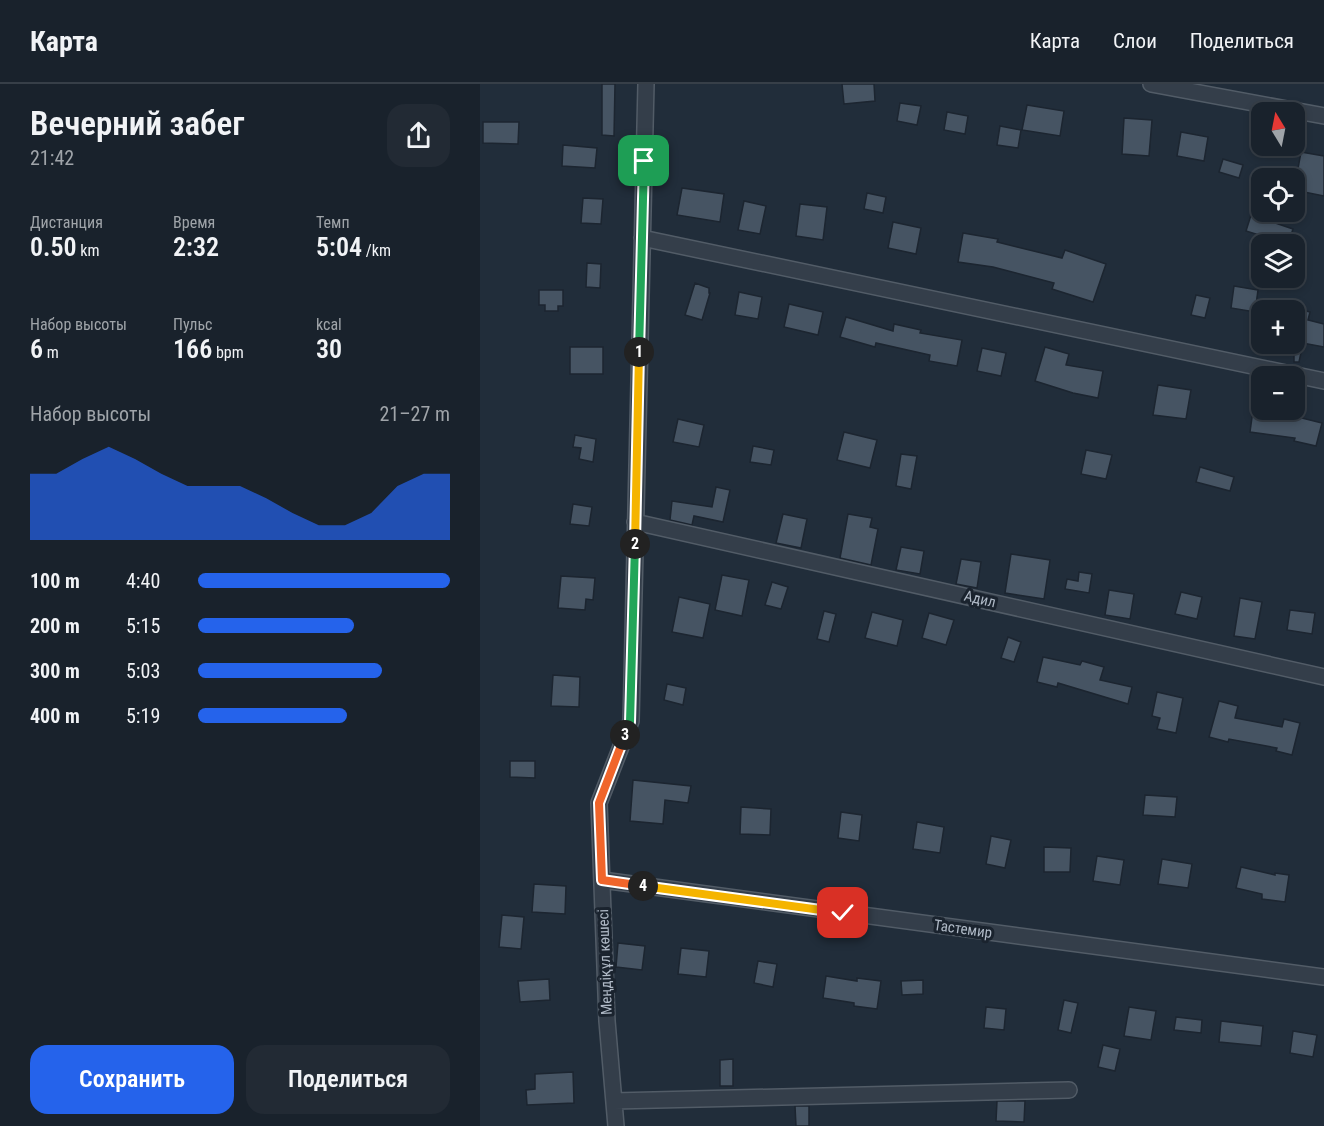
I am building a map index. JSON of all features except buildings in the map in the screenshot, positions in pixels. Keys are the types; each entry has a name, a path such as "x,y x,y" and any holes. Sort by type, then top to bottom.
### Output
{"street":[{"name":"Меңдіқұл көшесі","path":"616,1126 607,1021 599,803 630,722 646,84"},
{"path":"1151,84 1324,116"},
{"path":"642,238 1324,381"},
{"name":"Адил","path":"635,522 1324,677"},
{"name":"Тастемир","path":"602,880 1324,977"},
{"path":"614,1101 1069,1090"}],"route":[{"path":"644,161 630,722 599,803 602,880 843,913"}]}
